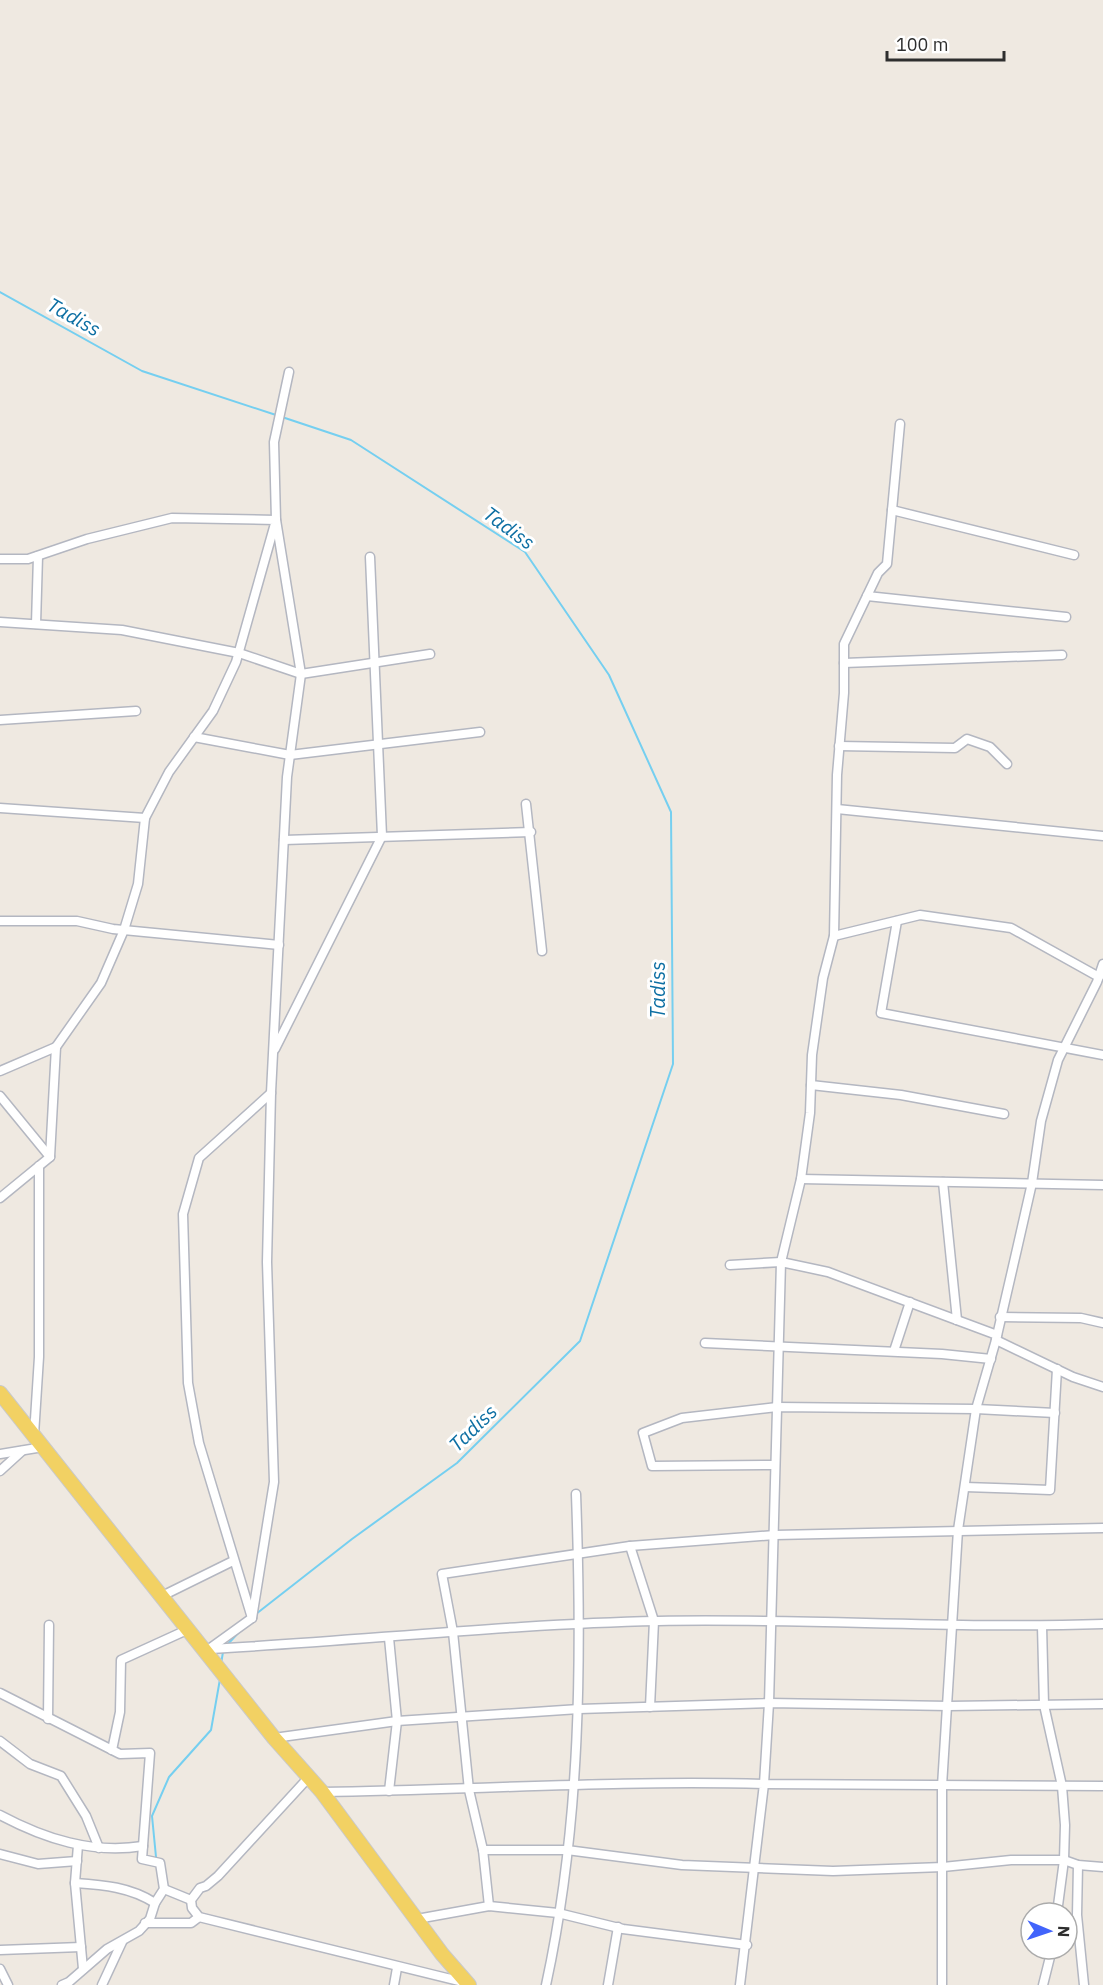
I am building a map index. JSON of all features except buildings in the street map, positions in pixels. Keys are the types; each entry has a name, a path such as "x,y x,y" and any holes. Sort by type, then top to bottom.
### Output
{"main road":[{"path":"0,1393 208,1650 274,1738 322,1792 468,1984"}],"street":[{"path":"208,1650 252,1618 274,1482 267,1262 271,1093 290,755 301,674 276,520 274,442 289,372"},
{"path":"740,1985 747,1945 770,1702 775,1465 781,1345 781,1262 801,1179 812,1055 823,978 834,936 844,644 879,573 887,564 900,424"},
{"path":"892,510 1074,555"},
{"path":"0,559 28,559 87,539 172,518 276,520"},
{"path":"0,1071 56,1047 101,983 124,930 138,884 146,818 170,772 213,711 238,653 276,520"},
{"path":"36,624 38,556"},
{"path":"273,1053 382,836 370,557"},
{"path":"867,596 1066,617"},
{"path":"0,622 122,630 238,653 301,674 430,654"},
{"path":"844,663 1062,655"},
{"path":"0,720 136,711"},
{"path":"194,737 290,755 480,732"},
{"path":"839,747 955,748 967,739 990,747 1007,764"},
{"path":"526,804 531,832 542,951"},
{"path":"0,808 146,818"},
{"path":"837,809 1103,836"},
{"path":"284,840 531,832"},
{"path":"834,936 920,915 1011,928 1099,976"},
{"path":"0,921 77,921 124,930 279,945"},
{"path":"897,921 881,1013 1103,1055"},
{"path":"942,1985 942,1786 949,1706 958,1530 976,1409 997,1337 1032,1184 1041,1121 1058,1060 1103,964"},
{"path":"2,1193 50,1156 56,1047"},
{"path":"811,1085 901,1095 1004,1113"},
{"path":"252,1618 199,1443 188,1383 183,1214 199,1158 271,1093"},
{"path":"0,1096 50,1156"},
{"path":"33,1435 39,1357 39,1166"},
{"path":"801,1179 1103,1185"},
{"path":"943,1182 957,1320"},
{"path":"730,1265 781,1262 828,1272 957,1320 997,1337 1057,1370 1103,1387"},
{"path":"894,1351 910,1302"},
{"path":"1000,1317 1081,1318 1103,1323"},
{"path":"705,1343 894,1351 991,1359"},
{"path":"965,1487 1050,1490 1057,1370"},
{"path":"775,1465 652,1466 643,1433 682,1418 777,1407 976,1409 1055,1413"},
{"path":"0,1454 43,1447"},
{"path":"0,1472 22,1450"},
{"path":"546,1985 567,1850 579,1708 581,1625 576,1494"},
{"path":"489,1906 483,1850 469,1790 453,1632 442,1574 630,1546 775,1535 1103,1528"},
{"path":"630,1546 654,1621 650,1707"},
{"path":"162,1596 233,1561"},
{"path":"208,1650 453,1632 654,1621 1042,1626 1103,1624"},
{"path":"48,1719 49,1625"},
{"path":"1042,1626 1044,1705 1062,1786 1064,1860 1059,1901"},
{"path":"112,1750 120,1712 122,1660 189,1629"},
{"path":"389,1638 397,1721 389,1791"},
{"path":"0,1693 120,1754 150,1753 142,1859 160,1863 164,1890 154,1903 150,1919 146,1923 107,1949 69,1982 62,1985"},
{"path":"274,1738 397,1721 462,1719 579,1708 770,1702 949,1706 1103,1704"},
{"path":"0,1741 30,1764 61,1776 86,1816 99,1848"},
{"path":"190,1900 200,1888 218,1876 309,1777"},
{"path":"322,1792 469,1790 573,1784 672,1782 1103,1786"},
{"path":"0,1815 29,1830 78,1845 118,1850 143,1846"},
{"path":"78,1845 75,1883 83,1969"},
{"path":"483,1850 567,1850 632,1860 700,1866 833,1871 943,1867 1011,1860 1064,1860 1078,1865 1103,1867"},
{"path":"0,1854 38,1864 77,1862"},
{"path":"1078,1865 1077,1915 1084,1985"},
{"path":"75,1883 104,1885 131,1891 154,1903"},
{"path":"164,1890 190,1900"},
{"path":"190,1900 192,1908 199,1917 468,1984"},
{"path":"417,1919 489,1906 558,1913 618,1928 747,1945"},
{"path":"146,1923 190,1923 199,1917"},
{"path":"608,1985 618,1928"},
{"path":"102,1985 122,1941"},
{"path":"0,1950 81,1947"},
{"path":"1042,1985 1049,1961"},
{"path":"394,1985 397,1968"},
{"path":"0,1969 8,1985"}],"waterway":[{"name":"Tadiss","path":"0,292 142,371 276,415"},
{"name":"Tadiss","path":"256,1614 352,1539 457,1463 580,1341 673,1064 671,812 609,675 525,552 351,440 282,417"},
{"name":"Tadiss","path":"227,1645 240,1631"},
{"name":"Tadiss","path":"221,1664 223,1652"},
{"name":"Tadiss","path":"156,1857 152,1816 169,1777 211,1730 220,1679"}]}
